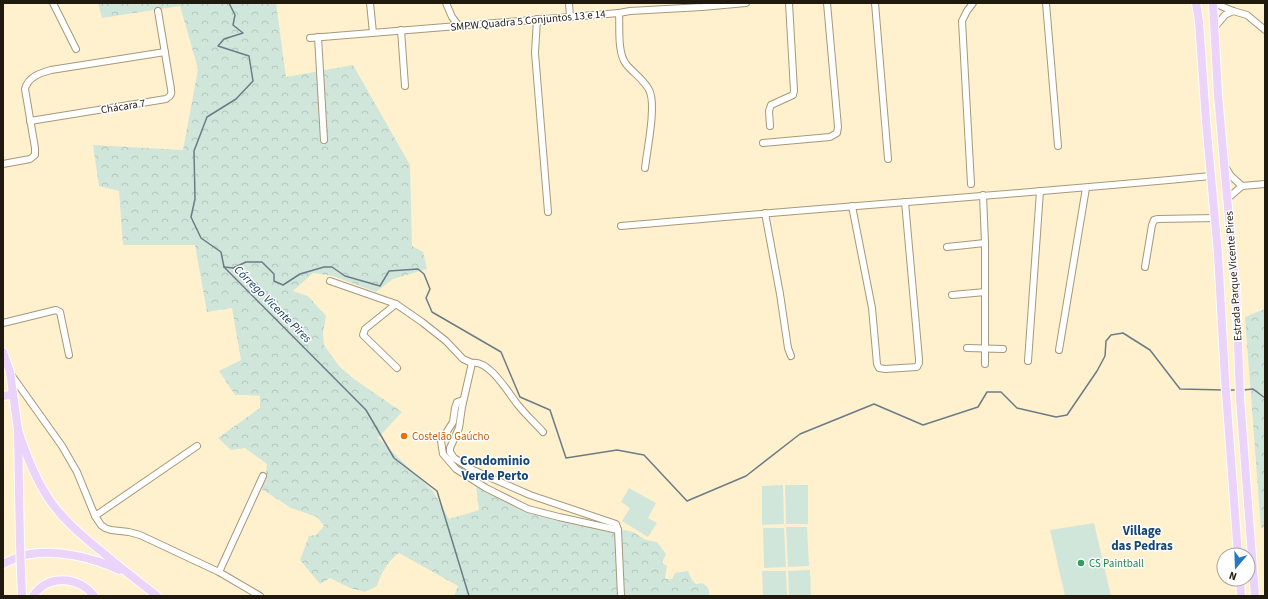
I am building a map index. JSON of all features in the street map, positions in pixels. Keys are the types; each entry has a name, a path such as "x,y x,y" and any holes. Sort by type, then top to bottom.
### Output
{"main road":[{"name":"Estrada Parque Vicente Pires","path":"1196,3 1199,21 1218,254 1226,398 1237,547"},
{"name":"Estrada Parque Vicente Pires","path":"1213,3 1218,95 1236,290 1240,398 1255,596"},
{"path":"1219,270 1220,274 1222,275 1234,272"},
{"path":"3,352 10,372 18,430 22,596"},
{"path":"3,396 10,395 12,392"},
{"path":"18,430 37,479 51,502 67,522 157,596"},
{"path":"3,564 28,554 49,553 76,556 104,563 130,575"},
{"path":"32,596 40,587 58,580 75,582 85,587 94,596"}],"street":[{"path":"53,3 76,49"},
{"path":"370,3 374,33"},
{"path":"446,3 452,17 458,25"},
{"path":"569,3 570,17"},
{"path":"629,3 630,11"},
{"name":"SMPW Quadra 5 Conjuntos 13 e 14","path":"310,38 702,5 746,3"},
{"path":"770,126 769,111 771,105 793,96 794,91 789,3"},
{"path":"763,142 830,137 837,133 838,127 827,3"},
{"path":"875,3 888,159"},
{"path":"971,184 962,21 964,14 973,3"},
{"path":"1046,3 1058,146"},
{"path":"1216,3 1233,11 1247,15 1265,30"},
{"name":"Chácara 7","path":"30,121 169,97 172,92 158,11"},
{"path":"1214,28 1225,15 1233,11"},
{"path":"619,13 621,51 623,60 646,86 651,96 651,122 645,168"},
{"path":"537,19 535,53 548,212"},
{"path":"401,30 405,86"},
{"path":"318,37 324,140"},
{"path":"3,164 30,159 35,155 25,89 29,80 41,73 51,70 166,52"},
{"path":"1225,167 1242,186"},
{"path":"620,226 983,195 1086,188 1211,176"},
{"path":"1228,199 1242,186 1265,184"},
{"path":"1060,350 1086,188"},
{"path":"1028,361 1040,191"},
{"path":"983,195 985,243 984,364"},
{"path":"852,206 872,308 877,364 879,368 885,369 917,367 919,364 919,359 905,202"},
{"path":"765,213 788,348 792,356"},
{"path":"1145,267 1154,220 1215,218"},
{"path":"947,247 985,243"},
{"path":"330,281 396,304 422,322 446,341 463,359 472,363 475,362 495,375 518,405 544,432"},
{"path":"952,295 985,292"},
{"path":"396,304 365,329 363,335 397,368"},
{"path":"3,323 59,310 68,355"},
{"path":"967,348 1003,349"},
{"path":"472,363 463,400 459,428 450,448 450,452 454,458 473,470 530,495 616,524 618,530 620,596"},
{"path":"10,372 62,446 76,472 95,516 101,525 111,530 129,532 140,536 219,572 260,596"},
{"path":"463,400 457,402 453,422 441,441 443,454 456,469 486,488 528,509 618,530"},
{"path":"95,516 197,446"},
{"path":"219,572 263,476"}],"green space":[{"path":"98,3 276,3 286,77 353,65 410,165 412,246 423,252 427,269 393,279 376,292 333,276 313,273 293,291 308,296 326,316 323,333 324,345 339,366 354,379 402,412 378,438 433,491 449,519 479,510 476,487 525,512 559,520 602,527 612,532 625,530 633,532 646,540 657,542 666,554 662,563 667,566 665,579 672,579 675,573 688,571 692,580 696,584 702,583 706,585 709,590 709,596 454,596 458,586 399,553 385,568 377,586 365,592 350,588 330,578 320,584 300,560 309,536 316,535 324,526 317,517 291,508 260,488 266,473 267,464 245,448 231,450 218,438 260,408 260,396 235,395 219,371 241,360 232,308 207,312 195,245 123,245 119,191 99,186 93,145 183,150 198,69 180,6 102,18"},
{"path":"1265,309 1265,527 1261,528 1245,317"},
{"path":"783,485 784,524 762,525 762,486"},
{"path":"785,485 808,485 808,524 786,524"},
{"path":"629,488 656,503 648,518 657,523 648,537 622,521 630,508 621,502"},
{"name":"CS Paintball","path":"1094,523 1111,596 1065,596 1050,530"},
{"path":"786,527 807,527 809,566 788,567"},
{"path":"763,528 784,528 786,567 764,568"},
{"path":"810,570 811,596 789,596 788,571"},
{"path":"762,571 786,571 787,596 763,596"}],"waterway":[{"name":"Córrego Vicente Pires","path":"229,3 235,15 233,25 243,33 224,39 218,46 249,56 253,81 236,99 207,117 194,151 195,199 191,217 201,238 221,252 224,267 366,410 394,458 437,491 469,596"},
{"path":"224,267 233,268 246,262 262,262 274,274 274,281 283,285 300,274 324,267 332,267 345,276 380,286 389,271 418,269 424,274 430,289 426,298 432,312 501,352 520,397 550,410 566,458 617,450 644,455 687,501 746,476 800,434 874,404 923,425 978,407 987,392 1001,392 1017,408 1056,417 1067,415 1097,371 1105,356 1106,341 1111,335 1123,333 1150,350 1180,389 1224,390"},
{"path":"1243,390 1253,389 1265,398"},
{"path":"1229,390 1238,390"}],"place":[{"name":"Costelão Gaúcho","path":"404,436"},
{"name":"CS Paintball","path":"1081,563"}],"district":[{"name":"Condominio Verde Perto","path":"495,468"},
{"name":"Village das Pedras","path":"1142,538"}]}
